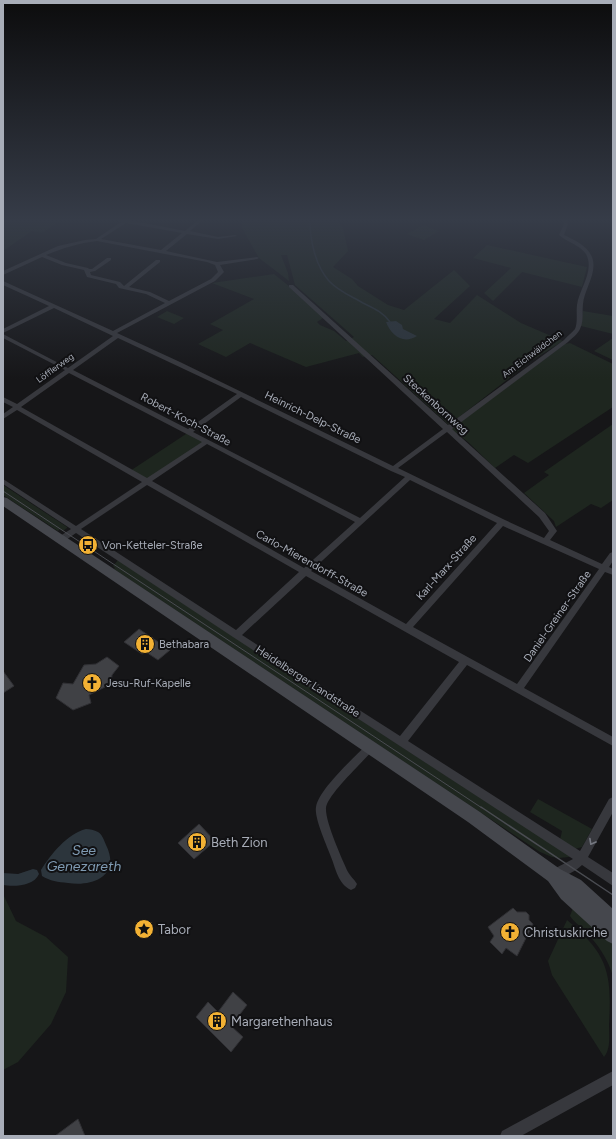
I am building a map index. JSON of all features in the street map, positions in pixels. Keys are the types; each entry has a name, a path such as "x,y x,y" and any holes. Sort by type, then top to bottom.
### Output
{"street":[{"path":"88,273 89,276 118,283 121,287 148,293 169,303"},
{"path":"125,288 143,273"},
{"name":"Löfflerweg","path":"3,417 116,334 169,303 213,280 220,273"},
{"name":"Am Eichwäldchen","path":"393,469 566,341 576,330 579,323 580,303 588,273"},
{"name":"Heinrich-Delp-Straße","path":"3,283 116,334 502,522 613,572"},
{"name":"Steckenbornweg","path":"292,286 542,515 553,531 545,541"},
{"path":"3,331 54,306"},
{"name":"Robert-Koch-Straße","path":"3,336 360,521"},
{"path":"189,432 241,394"},
{"name":"Carlo-Mierendorff-Straße","path":"3,399 305,572 613,742"},
{"path":"60,540 207,441"},
{"path":"236,635 409,477"},
{"name":"Heidelberger Landstraße","path":"3,481 236,635 402,741 487,798 566,847 581,859 613,880"},
{"name":"Heidelberger Landstraße","path":"3,501 474,818 554,875 575,886 613,920"},
{"name":"Karl-Marx-Straße","path":"407,628 502,522"},
{"name":"Daniel-Greiner-Straße","path":"518,690 613,555"},
{"path":"402,741 465,661"},
{"path":"351,884 344,877 323,818 321,808 326,796 369,748"},
{"path":"554,875 574,865 581,859 613,802"},
{"name":"Heidelberger Landstraße","path":"554,875 567,893 613,935"},
{"path":"507,1136 613,1078"}],"shaded area":[{"path":"279,273 288,273 289,281"},
{"path":"292,273 343,273 352,279 358,286 388,305 404,310 450,273 457,273 470,286 434,319 450,323 477,295 521,323 563,341 531,361 449,425 372,355 363,357 359,353 306,367 250,343 226,357 198,344 223,330 210,324 254,299 212,283 274,274 326,316 317,322 320,325 334,331 346,341 354,337 295,285"},
{"path":"505,273 521,273 493,301 484,293"},
{"path":"527,273 585,273 582,287"},
{"path":"167,311 184,318 174,324 157,317"},
{"path":"583,311 613,316 613,334 581,326"},
{"path":"613,338 613,360 594,351"},
{"path":"570,343 613,364 613,407 528,463 514,455 495,468 468,442 451,429 565,344"},
{"path":"613,424 613,500 601,508 591,504 556,527 554,521 524,493 549,475 544,472"},
{"path":"189,432 207,441 147,481 130,471"},
{"path":"3,485 67,528 63,531 60,529 58,531 3,495"},
{"path":"119,559 266,658 494,807 497,807 572,855 569,857 559,858 540,852 114,569 115,568 113,566"},
{"path":"538,799 592,829 582,847 575,849 560,840 562,831 530,812"},
{"path":"3,894 16,921 46,937 68,957 66,992 51,1024 18,1062 3,1070"},
{"path":"574,905 613,942 613,977 605,957 597,945 570,916"},
{"path":"567,920 581,932 599,954 608,978 610,1006 609,1042 608,1050 604,1057 552,975 548,961"}],"water":[{"path":"396,321 402,325 403,329 417,336 412,339 402,339 394,335 386,322"},
{"name":"See Genezareth","path":"86,829 90,829 101,834 110,855 110,864 102,877 95,881 78,884 54,881 42,876 41,870 60,845 72,835"}],"building":[{"name":"Bethabara","path":"139,629 170,650 158,660 146,652 142,654 124,642"},
{"name":"Jesu-Ruf-Kapelle","path":"107,657 119,666 112,675 111,684 89,695 91,703 73,710 56,698 63,683 73,684 84,665 96,664"},
{"path":"3,671 14,686 3,693"},
{"name":"Beth Zion","path":"199,824 215,841 194,859 178,843"},
{"name":"Christuskirche","path":"513,908 517,912 526,912 529,915 529,920 533,924 517,956 506,948 502,954 490,942 494,936 488,927"},
{"name":"Margarethenhaus","path":"233,992 247,1005 231,1026 243,1037 231,1052 196,1017 208,1002 218,1012"},
{"path":"78,1119 85,1136 55,1136"}],"waterway":[{"path":"323,273 333,285 341,291 378,311 390,322"},
{"path":"3,879 18,880 33,874"}],"tram line":[{"path":"3,491 482,808"},
{"path":"481,807 613,895"}],"place":[{"name":"Von-Ketteler-Straße","path":"88,545"},
{"name":"Bethabara","path":"145,644"},
{"name":"Jesu-Ruf-Kapelle","path":"92,683"},
{"name":"Beth Zion","path":"197,842"},
{"name":"Tabor","path":"144,929"},
{"name":"Christuskirche","path":"510,932"},
{"name":"Margarethenhaus","path":"217,1021"}]}
